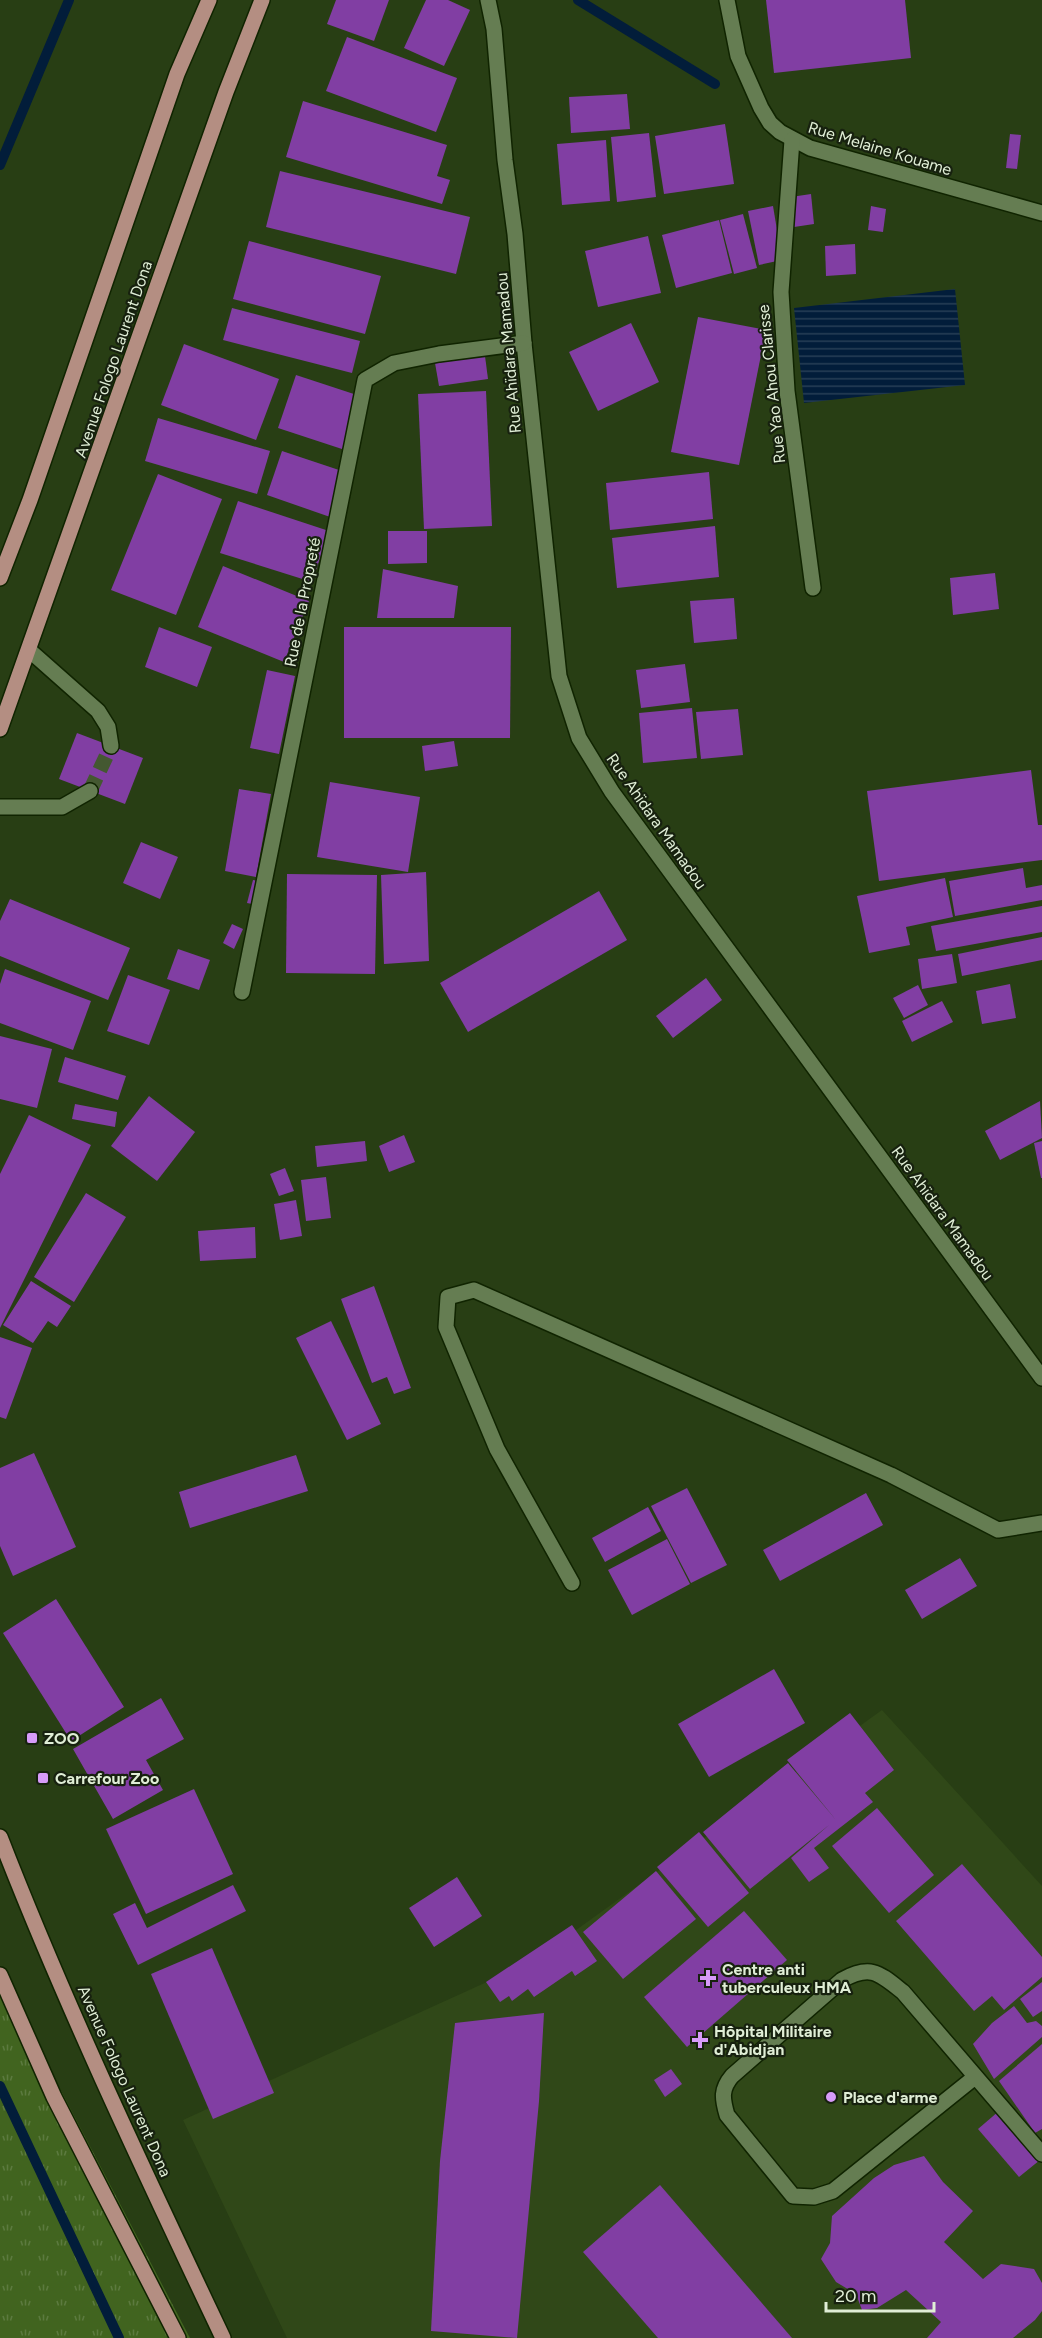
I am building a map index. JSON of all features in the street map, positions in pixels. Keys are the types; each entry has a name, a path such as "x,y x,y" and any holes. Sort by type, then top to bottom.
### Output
{"main road":[{"name":"Avenue Fologo Laurent Dona","path":"0,578 34,489 177,74 209,0"},
{"name":"Avenue Fologo Laurent Dona","path":"0,729 226,92 262,0"},
{"name":"Avenue Fologo Laurent Dona","path":"0,1837 23,1898 140,2160 223,2338"},
{"path":"0,1975 54,2097 178,2338"}],"street":[{"name":"Rue Ahïdara Mamadou","path":"488,0 494,29 505,160 515,234 524,343 560,676 579,738 612,792 1042,1378"},
{"name":"Rue Melaine Kouame","path":"727,0 738,56 760,108 770,123 792,140 810,148 1042,213"},
{"name":"Rue Yao Ahou Clarisse","path":"792,140 781,292 787,391 813,588"},
{"name":"Rue de la Propreté","path":"242,992 365,380 394,363 439,354 524,343"},
{"path":"29,650 98,711 108,727 111,746"},
{"path":"0,807 62,807 90,791"},
{"path":"572,1583 496,1449 446,1327 448,1297 474,1290 891,1475 998,1530 1042,1523"},
{"path":"975,2077 833,2191 813,2197 793,2196 727,2115 722,2099 724,2086 738,2071 842,1980 857,1972 867,1970 875,1972 903,1992 1042,2154"}],"shaded area":[{"name":"Hôpital Militaire d'Abidjan","path":"882,1710 1042,1886 1042,2338 287,2338 183,2120 533,1961"}],"green space":[{"path":"0,1974 190,2338 0,2338"}],"water":[{"path":"955,289 965,385 804,403 794,308"}],"building":[{"path":"336,0 389,0 374,41 327,24"},
{"path":"426,0 448,0 470,10 444,66 404,48"},
{"path":"766,0 905,0 911,58 774,73"},
{"path":"347,37 457,78 436,132 326,91"},
{"path":"627,94 630,129 571,133 569,97"},
{"path":"303,101 447,145 437,176 450,180 442,204 286,157"},
{"path":"725,124 734,184 664,194 655,136"},
{"path":"649,133 656,197 617,202 611,137"},
{"path":"1010,134 1021,135 1017,169 1006,168"},
{"path":"606,140 610,201 562,205 557,144"},
{"path":"280,171 470,217 456,274 266,227"},
{"path":"811,194 814,224 794,227 791,197"},
{"path":"773,206 782,260 759,265 748,211"},
{"path":"871,206 886,209 883,232 868,230"},
{"path":"743,214 757,268 734,274 720,220"},
{"path":"719,220 732,273 676,288 662,235"},
{"path":"648,236 661,293 598,307 585,251"},
{"path":"249,241 381,276 365,334 233,299"},
{"path":"855,244 856,274 826,276 825,246"},
{"path":"232,308 360,341 352,373 223,340"},
{"path":"698,317 766,330 739,465 671,452"},
{"path":"631,323 659,382 598,411 569,352"},
{"path":"184,344 279,379 256,440 161,405"},
{"path":"485,356 488,379 439,386 435,363"},
{"path":"296,375 363,397 345,450 278,428"},
{"path":"486,391 492,526 424,529 418,394"},
{"path":"158,418 270,451 257,494 145,461"},
{"path":"282,451 348,473 333,518 267,495"},
{"path":"709,472 713,519 610,530 606,483"},
{"path":"158,474 222,499 176,615 111,590"},
{"path":"238,501 329,531 312,582 220,553"},
{"path":"715,526 719,577 617,588 612,538"},
{"path":"388,531 427,531 427,563 388,564"},
{"path":"223,566 309,601 284,662 198,627"},
{"path":"383,569 458,586 454,618 377,618"},
{"path":"995,573 999,609 953,615 950,578"},
{"path":"734,598 737,639 694,643 690,601"},
{"path":"159,627 212,647 197,687 145,667"},
{"path":"344,627 511,627 510,738 344,738"},
{"path":"685,664 690,702 641,708 636,670"},
{"path":"267,670 295,676 279,754 250,748"},
{"path":"692,708 697,758 643,763 639,713"},
{"path":"738,709 743,755 701,759 696,712"},
{"path":"77,733 143,758 125,804 59,779"},
{"path":"454,741 458,766 425,771 422,746"},
{"path":"1031,770 1038,825 1042,825 1042,860 879,881 867,791"},
{"path":"330,782 420,797 408,872 317,857"},
{"path":"239,789 271,794 256,877 225,871"},
{"path":"141,842 178,857 160,899 123,883"},
{"path":"1023,868 1026,888 1042,885 1042,900 955,916 949,881"},
{"path":"426,872 429,961 384,964 381,875"},
{"path":"287,874 377,875 375,974 286,973"},
{"path":"945,878 953,917 906,927 910,945 869,953 857,896"},
{"path":"253,880 264,882 258,905 247,903"},
{"path":"599,891 627,940 468,1032 440,983"},
{"path":"10,899 130,948 108,1000 0,956 0,921"},
{"path":"1042,906 1042,932 936,951 931,926"},
{"path":"232,924 243,929 234,949 223,943"},
{"path":"1042,937 1042,960 962,976 958,954"},
{"path":"178,949 210,960 199,990 167,979"},
{"path":"952,954 957,983 922,989 918,959"},
{"path":"5,969 91,1001 73,1050 0,1023 0,984"},
{"path":"128,975 170,990 149,1045 107,1031"},
{"path":"706,978 722,1000 673,1038 656,1016"},
{"path":"1010,984 1016,1018 982,1024 976,991"},
{"path":"918,985 928,1005 904,1018 893,998"},
{"path":"942,1001 953,1022 912,1042 902,1021"},
{"path":"0,1036 52,1049 37,1108 0,1099"},
{"path":"65,1057 126,1076 118,1100 58,1082"},
{"path":"149,1096 195,1132 157,1181 111,1146"},
{"path":"1040,1101 1042,1138 1000,1160 985,1131"},
{"path":"75,1104 117,1112 115,1127 72,1119"},
{"path":"29,1115 91,1145 0,1328 0,1174"},
{"path":"404,1135 415,1162 389,1172 379,1146"},
{"path":"365,1141 367,1161 317,1167 315,1146"},
{"path":"1042,1141 1042,1178 1041,1178 1034,1143"},
{"path":"285,1168 294,1191 279,1196 270,1174"},
{"path":"326,1177 331,1218 306,1221 301,1180"},
{"path":"86,1193 126,1217 74,1302 34,1277"},
{"path":"296,1200 302,1236 280,1240 274,1204"},
{"path":"255,1227 256,1258 200,1261 198,1231"},
{"path":"31,1281 71,1306 57,1327 48,1321 33,1343 3,1325"},
{"path":"374,1286 411,1388 394,1394 387,1377 372,1383 341,1299"},
{"path":"331,1321 381,1424 347,1440 296,1338"},
{"path":"0,1337 32,1348 6,1419 0,1417"},
{"path":"34,1453 76,1547 13,1576 0,1546 0,1468"},
{"path":"296,1455 308,1491 190,1528 179,1492"},
{"path":"687,1488 727,1565 691,1583 651,1506"},
{"path":"866,1493 883,1525 780,1581 763,1550"},
{"path":"648,1507 661,1531 605,1562 592,1538"},
{"path":"667,1539 690,1584 632,1615 608,1570"},
{"path":"960,1558 977,1586 922,1619 905,1590"},
{"path":"56,1599 124,1707 71,1741 3,1633"},
{"path":"774,1669 805,1723 709,1777 678,1724"},
{"path":"161,1698 184,1739 146,1760 163,1790 113,1819 73,1749"},
{"path":"850,1713 894,1770 865,1793 873,1802 814,1848 829,1868 809,1882 791,1858 829,1825 750,1889 703,1832 788,1763 836,1820 787,1760"},
{"path":"194,1789 233,1874 146,1914 106,1829"},
{"path":"877,1808 934,1875 889,1913 832,1846"},
{"path":"699,1832 749,1893 708,1927 657,1867"},
{"path":"962,1864 1042,1957 1042,1977 1004,2010 992,1996 974,2011 896,1921"},
{"path":"656,1871 696,1919 623,1979 583,1932"},
{"path":"457,1877 482,1916 434,1947 409,1908"},
{"path":"233,1885 246,1911 138,1965 113,1914 135,1903 147,1928"},
{"path":"744,1911 787,1960 687,2047 644,1997"},
{"path":"572,1925 597,1961 575,1976 572,1971 534,1997 528,1989 512,2001 509,1996 500,2002 486,1982"},
{"path":"212,1948 274,2093 213,2119 151,1974"},
{"path":"1042,1982 1042,2011 1033,2017 1020,1999"},
{"path":"1014,2006 1027,2023 1036,2021 1042,2026 1042,2037 994,2079 973,2044 992,2023"},
{"path":"544,2013 539,2101 517,2338 431,2331 440,2161 455,2023"},
{"path":"1042,2044 1042,2129 1035,2133 999,2081"},
{"path":"671,2069 682,2084 665,2097 654,2080"},
{"path":"999,2111 1040,2160 1019,2177 978,2129"},
{"path":"924,2156 943,2182 973,2211 944,2242 983,2279 1001,2264 1034,2269 1042,2283 1042,2311 1035,2320 1013,2338 927,2338 941,2322 906,2290 877,2308 862,2310 856,2294 836,2282 821,2259 830,2243 832,2216 874,2178 894,2165"},
{"path":"660,2185 792,2338 658,2338 583,2252"}],"waterway":[{"path":"0,165 69,0"},
{"path":"578,0 715,84"},
{"path":"0,2086 119,2338"}],"tunnel":[{"path":"90,791 111,746"}],"place":[{"name":"ZOO","path":"32,1738"},
{"name":"Carrefour Zoo","path":"43,1778"},
{"name":"Centre anti tuberculeux HMA","path":"708,1978"},
{"name":"Hôpital Militaire d'Abidjan","path":"700,2040"},
{"name":"Place d'arme","path":"831,2097"}]}
